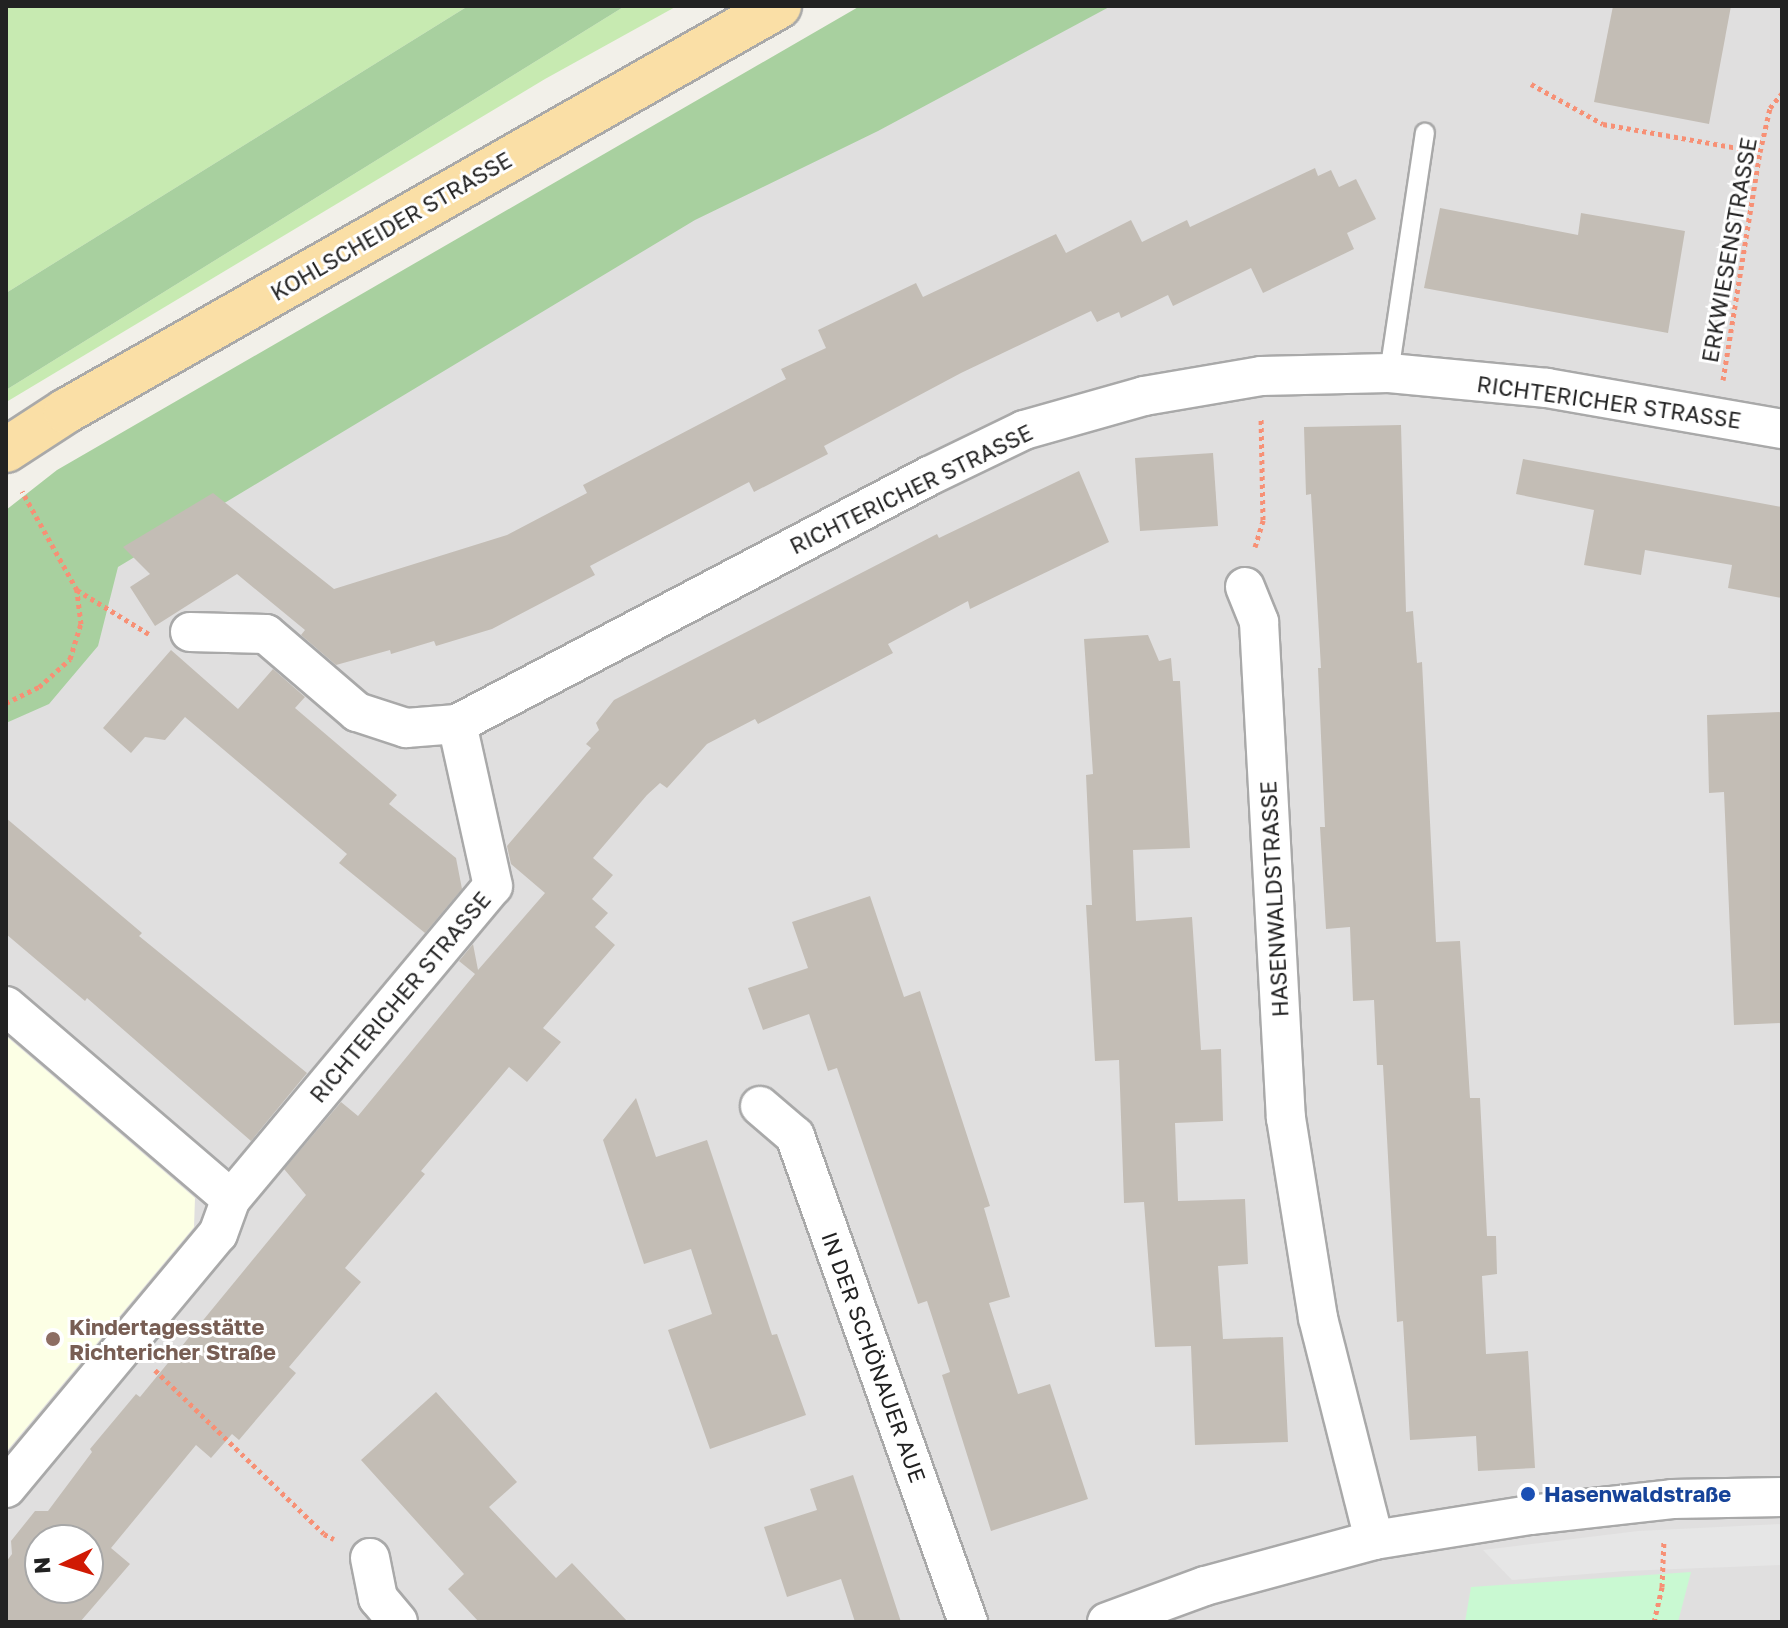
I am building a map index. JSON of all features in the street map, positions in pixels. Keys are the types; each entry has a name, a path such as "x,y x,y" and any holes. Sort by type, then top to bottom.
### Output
{"main road":[{"name":"KOHLSCHEIDER STRASSE","path":"13,469 66,411 779,6"}],"street":[{"name":"RICHTERICHER STRASSE","path":"190,632 266,634 357,712 406,728 457,724 929,476 1024,430 1144,396 1261,376 1389,373 1547,388 1782,429"},
{"name":"HASENWALDSTRASSE","path":"1245,587 1259,622 1286,1118 1318,1318 1374,1540"},
{"name":"RICHTERICHER STRASSE","path":"6,1488 218,1234 231,1199 493,886 457,724"},
{"path":"6,1006 231,1199"},
{"name":"IN DER SCHÖNAUER AUE","path":"760,1106 795,1136 968,1622"},
{"path":"1107,1622 1205,1586 1374,1540 1530,1515 1666,1500 1782,1497"},
{"path":"370,1558 378,1598 398,1622"}],"lane":[{"path":"1389,373 1425,133"}],"path":[{"path":"1531,84 1603,124 1760,152"},
{"name":"ERKWIESENSTRASSE","path":"1717,416 1760,152 1770,108 1782,93"},
{"path":"1245,587 1263,520 1261,376"},
{"path":"6,703 39,687 70,659 81,624 77,590 13,469"},
{"path":"77,590 144,634 190,632"},
{"path":"127,1343 324,1534 370,1558"},
{"path":"1654,1622 1662,1587 1666,1500"}],"shaded area":[{"path":"923,6 1782,6 1782,1622 6,1622 6,525"},
{"name":"Kindertagesstätte Richtericher Straße","path":"6,1036 195,1198 194,1227 6,1452"},
{"path":"1782,1524 1782,1565 1625,1571 1512,1580 1483,1550 1638,1531"}],"green space":[{"path":"6,6 468,6 6,293"},
{"path":"468,6 625,6 6,390 6,293"},
{"path":"625,6 677,6 545,79 8,401 6,399 6,390"},
{"path":"860,6 1111,6 878,131 695,220 118,567 98,646 49,704 6,723 6,510 57,470"},
{"path":"1691,1572 1678,1622 1465,1622 1471,1587"}],"building":[{"path":"1613,6 1731,6 1709,124 1594,102"},
{"path":"1315,168 1318,176 1331,170 1339,187 1356,179 1376,219 1347,233 1354,249 1263,293 1251,268 1173,306 1168,295 1121,318 1119,312 1097,322 1091,311 961,373 824,446 828,454 754,492 749,482 590,566 595,575 492,629 436,646 434,641 336,665 301,635 305,630 237,574 155,626 130,587 150,574 123,547 213,493 334,589 507,535 587,493 583,485 786,379 781,369 826,348 818,330 916,283 923,297 1056,234 1066,253 1131,220 1142,242 1187,220 1190,227"},
{"path":"1440,208 1578,235 1581,213 1685,231 1668,333 1424,288"},
{"path":"1401,425 1406,612 1413,611 1417,663 1422,662 1436,942 1460,941 1470,1098 1480,1098 1487,1236 1496,1236 1497,1274 1482,1276 1486,1354 1528,1351 1535,1468 1478,1471 1476,1436 1410,1440 1403,1321 1397,1322 1383,1065 1377,1065 1374,1000 1353,1001 1350,927 1326,929 1320,827 1325,827 1318,668 1321,668 1311,494 1306,495 1304,427"},
{"path":"1213,453 1218,526 1140,531 1135,458"},
{"path":"1523,459 1782,507 1782,598 1728,588 1732,565 1645,550 1641,575 1584,565 1594,510 1516,494"},
{"path":"1079,471 1109,542 970,609 968,601 888,644 893,653 758,724 755,719 707,744 667,788 660,783 647,795 593,858 613,875 592,899 608,913 595,927 615,945 543,1028 561,1042 527,1082 509,1067 421,1171 425,1174 345,1268 361,1282 289,1367 296,1373 239,1440 232,1434 211,1458 196,1445 111,1548 130,1564 104,1594 104,1524 25,1524 35,1511 48,1511 92,1452 90,1449 136,1394 140,1397 306,1195 284,1169 341,1102 358,1116 475,974 459,961 473,944 478,970 545,893 511,864 507,846 591,748 586,744 599,730 596,723 614,700 937,534 939,538"},
{"path":"1148,635 1159,661 1171,658 1173,681 1180,681 1190,848 1133,850 1136,921 1192,917 1201,1050 1221,1049 1223,1121 1175,1123 1178,1201 1245,1199 1248,1264 1218,1266 1223,1339 1283,1337 1288,1442 1195,1445 1191,1346 1155,1347 1144,1202 1124,1203 1119,1060 1095,1061 1086,905 1092,905 1086,775 1093,774 1084,639"},
{"path":"171,650 238,709 273,669 305,697 295,708 397,795 389,804 456,858 462,889 425,933 339,863 347,854 185,717 165,740 145,737 131,753 103,728"},
{"path":"1782,712 1782,1023 1734,1025 1724,792 1709,793 1707,715"},
{"path":"6,818 142,933 139,936 307,1073 251,1141 87,998 85,1001 6,934"},
{"path":"870,896 904,997 920,991 990,1206 984,1208 1010,1297 989,1303 1018,1394 1050,1384 1088,1499 991,1531 942,1375 950,1372 927,1301 918,1304 837,1068 828,1071 809,1014 763,1030 748,988 808,968 792,922"},
{"path":"636,1098 656,1157 707,1140 772,1335 777,1334 806,1415 710,1449 668,1330 712,1314 691,1249 644,1264 603,1140"},
{"path":"436,1392 517,1482 489,1507 556,1578 572,1563 628,1622 479,1622 448,1589 464,1574 361,1460"},
{"path":"853,1475 901,1622 855,1622 841,1579 787,1597 764,1527 817,1510 810,1489"},
{"path":"24,1525 24,1604 96,1604 80,1622 6,1622 6,1562 12,1554 11,1541"}],"place":[{"name":"Kindertagesstätte Richtericher Straße","path":"53,1339"},
{"name":"Hasenwaldstraße","path":"1528,1494"}]}
